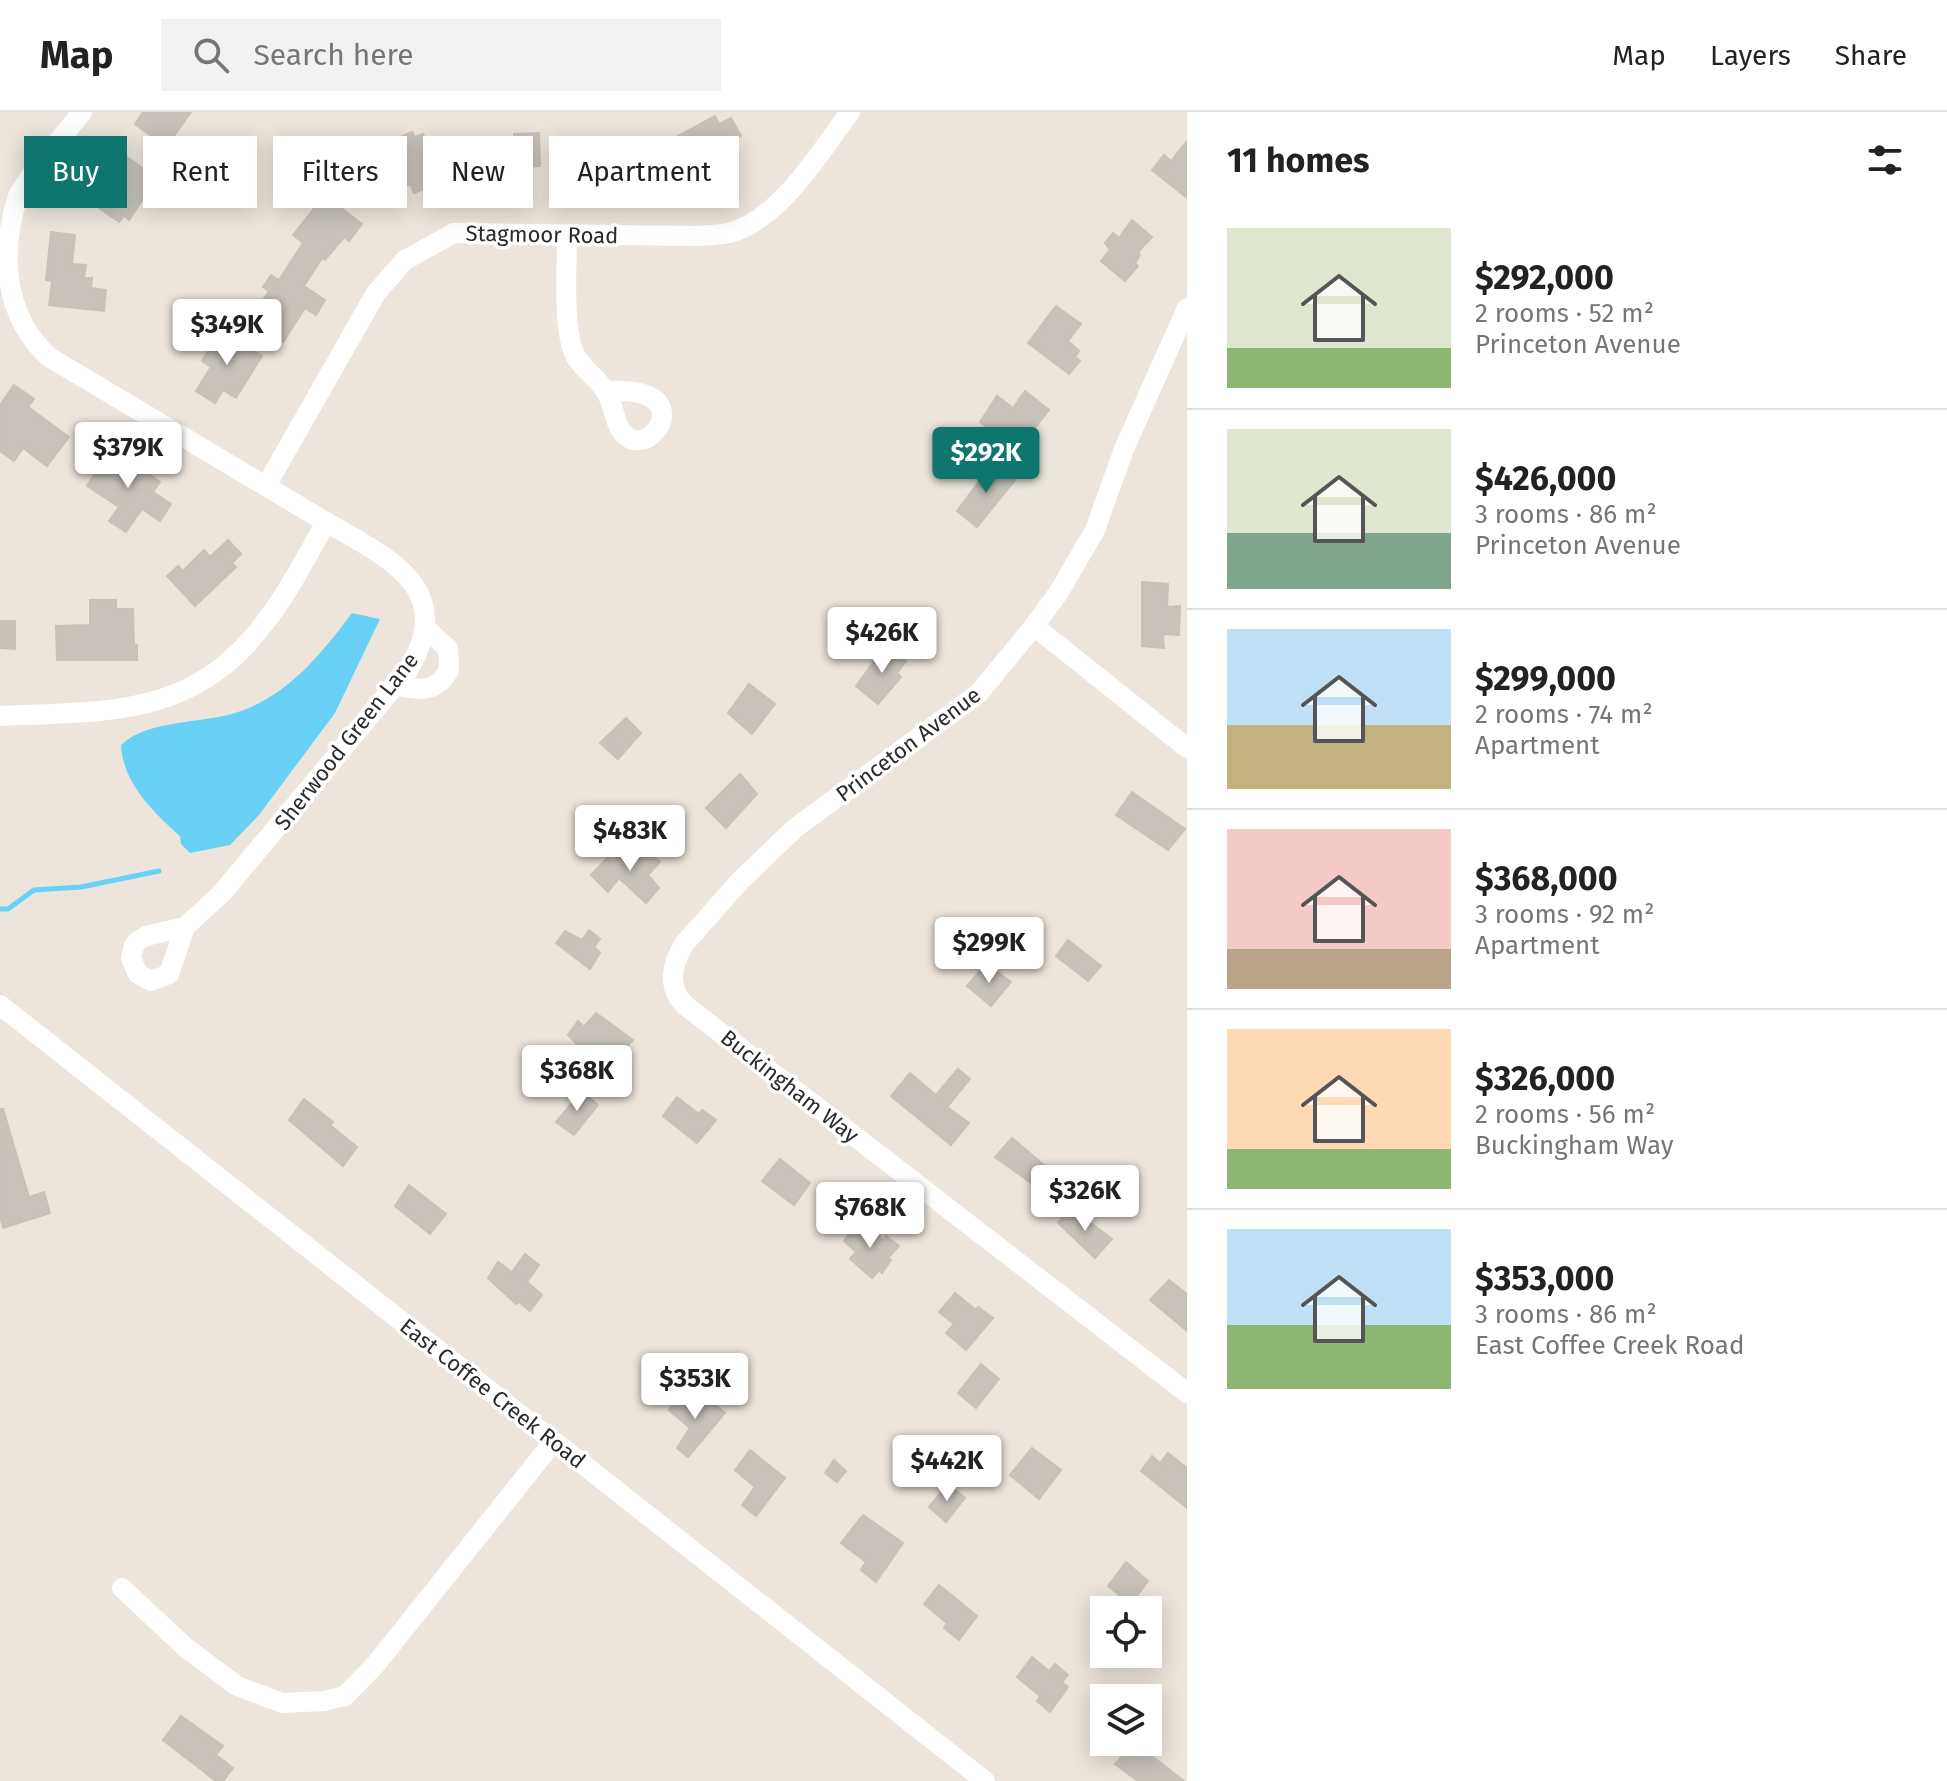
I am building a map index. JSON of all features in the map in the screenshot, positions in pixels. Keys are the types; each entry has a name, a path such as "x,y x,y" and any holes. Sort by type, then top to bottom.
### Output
{"street":[{"name":"Sherwood Green Lane","path":"82,112 20,193 5,224 1,253 8,320 49,357 385,557 407,575 421,598 426,628 416,657 280,827 222,893 185,927"},
{"name":"Stagmoor Road","path":"266,486 376,293 405,260 454,233 698,236 730,233 761,217 786,195 850,112"},
{"path":"567,235 568,319 574,353 586,372 605,390"},
{"name":"Princeton Avenue","path":"672,976 675,960 684,944 768,853 794,829 979,693 1034,626 1059,592 1095,530 1124,449 1187,308"},
{"path":"0,716 112,711 163,700 212,676 236,656 271,616 326,522"},
{"path":"1034,626 1187,748"},
{"path":"394,685 428,689 436,686 449,670 448,649 426,628"},
{"name":"Buckingham Way","path":"672,976 681,1001 686,1006 1187,1393"},
{"name":"East Coffee Creek Road","path":"0,1005 985,1781"},
{"path":"122,1588 185,1647 237,1686 282,1703 324,1701 345,1696 376,1664 554,1441"}],"water":[{"path":"352,613 380,619 335,713 259,815 230,845 190,853 181,844 180,836 150,807 133,784 121,745 132,737 161,726 224,716 256,705 302,672"}],"building":[{"path":"143,112 191,112 174,136 151,136 135,124"},
{"path":"715,116 719,124 731,118 741,136 739,137 678,136"},
{"path":"412,132 415,137 424,136 423,189 414,193 410,184 407,185 407,136 402,136"},
{"path":"539,133 540,166 533,166 533,136 514,134"},
{"path":"1187,141 1187,198 1152,170 1164,155 1171,161"},
{"path":"127,157 143,168 143,199 129,220 124,216 119,222 99,208 127,208"},
{"path":"314,208 343,208 362,224 349,241 344,237 325,260 322,258 304,286 325,300 316,315 305,308 283,342 251,318 269,291 263,287 271,275 279,280 303,243 293,235"},
{"path":"1132,220 1152,237 1138,252 1140,255 1135,263 1138,266 1125,281 1101,261 1110,250 1105,243 1113,233 1119,238"},
{"path":"51,232 75,235 72,264 86,265 84,278 92,278 91,288 106,290 104,311 49,305 52,281 46,280"},
{"path":"1056,306 1081,324 1068,341 1079,351 1075,357 1080,361 1069,374 1028,343"},
{"path":"221,330 262,356 236,398 223,390 215,403 196,391 211,367 202,361"},
{"path":"14,385 34,399 28,407 69,437 47,466 23,448 14,461 0,451 0,405"},
{"path":"1025,391 1049,410 1026,439 1022,436 1012,447 980,422 997,396 1013,408"},
{"path":"111,449 160,482 153,492 171,504 160,521 142,509 126,532 109,521 119,507 87,486"},
{"path":"993,463 1015,480 977,527 957,511"},
{"path":"228,540 241,554 232,563 236,567 195,606 167,576 178,566 183,571 204,550 210,557"},
{"path":"1142,582 1168,584 1167,607 1180,606 1179,635 1163,634 1164,648 1142,646"},
{"path":"90,600 116,600 116,609 133,609 137,660 57,660 56,626 90,625"},
{"path":"0,621 15,621 15,649 0,648"},
{"path":"886,645 906,661 897,673 901,677 878,704 856,686"},
{"path":"749,684 775,704 752,734 728,713"},
{"path":"626,718 641,733 618,759 600,743"},
{"path":"740,774 757,794 726,828 706,808"},
{"path":"1132,792 1185,829 1168,850 1116,815"},
{"path":"645,846 660,862 648,875 659,888 646,903 619,878 608,892 591,875 609,856 613,860 622,848 634,857"},
{"path":"589,930 600,939 594,947 600,953 590,969 556,943 565,931 582,940"},
{"path":"1068,940 1101,966 1088,981 1056,956"},
{"path":"986,964 1011,982 991,1006 967,986"},
{"path":"596,1013 633,1040 600,1078 590,1069 595,1064 568,1035 578,1021 584,1027"},
{"path":"958,1069 970,1079 947,1107 969,1123 951,1145 891,1096 910,1073 936,1095"},
{"path":"582,1091 598,1105 574,1135 556,1122"},
{"path":"677,1097 699,1114 702,1110 716,1120 697,1143 663,1116"},
{"path":"304,1099 333,1122 330,1125 357,1147 343,1166 289,1120"},
{"path":"0,1109 3,1109 29,1197 44,1192 50,1213 3,1228 0,1216"},
{"path":"1012,1138 1057,1176 1045,1193 995,1157"},
{"path":"780,1159 810,1183 794,1205 762,1181"},
{"path":"409,1185 446,1214 430,1234 395,1206"},
{"path":"1070,1208 1112,1239 1095,1258 1058,1223"},
{"path":"860,1221 883,1240 886,1236 899,1246 888,1258 891,1260 882,1273 879,1270 872,1278 850,1259 856,1252 844,1241"},
{"path":"525,1254 539,1265 527,1282 542,1295 530,1311 519,1302 516,1304 488,1278 498,1262 512,1272"},
{"path":"1169,1280 1187,1294 1187,1331 1150,1300"},
{"path":"955,1293 976,1310 978,1307 993,1318 966,1350 946,1333 954,1324 939,1312"},
{"path":"981,1364 999,1379 976,1408 958,1393"},
{"path":"683,1392 704,1408 709,1400 725,1413 688,1457 677,1448 690,1428 669,1410"},
{"path":"1032,1448 1061,1470 1039,1499 1010,1475"},
{"path":"750,1450 785,1478 756,1516 742,1505 755,1487 735,1470"},
{"path":"1168,1453 1187,1468 1187,1508 1141,1471 1152,1456 1160,1463"},
{"path":"834,1460 846,1471 837,1482 825,1473"},
{"path":"948,1484 965,1498 946,1522 929,1507"},
{"path":"863,1515 903,1543 876,1582 861,1570 866,1562 841,1543"},
{"path":"1126,1562 1148,1581 1137,1596 1121,1596 1108,1586"},
{"path":"939,1585 977,1616 959,1640 944,1628 947,1623 924,1604"},
{"path":"1032,1657 1049,1671 1055,1664 1068,1675 1062,1682 1068,1687 1050,1712 1037,1701 1040,1696 1017,1677"},
{"path":"181,1716 223,1746 216,1755 233,1768 223,1781 216,1781 163,1740"},
{"path":"1122,1756 1152,1756 1184,1781 1138,1781 1115,1764"}],"waterway":[{"path":"0,909 8,909 34,890 81,887 159,871"}]}
